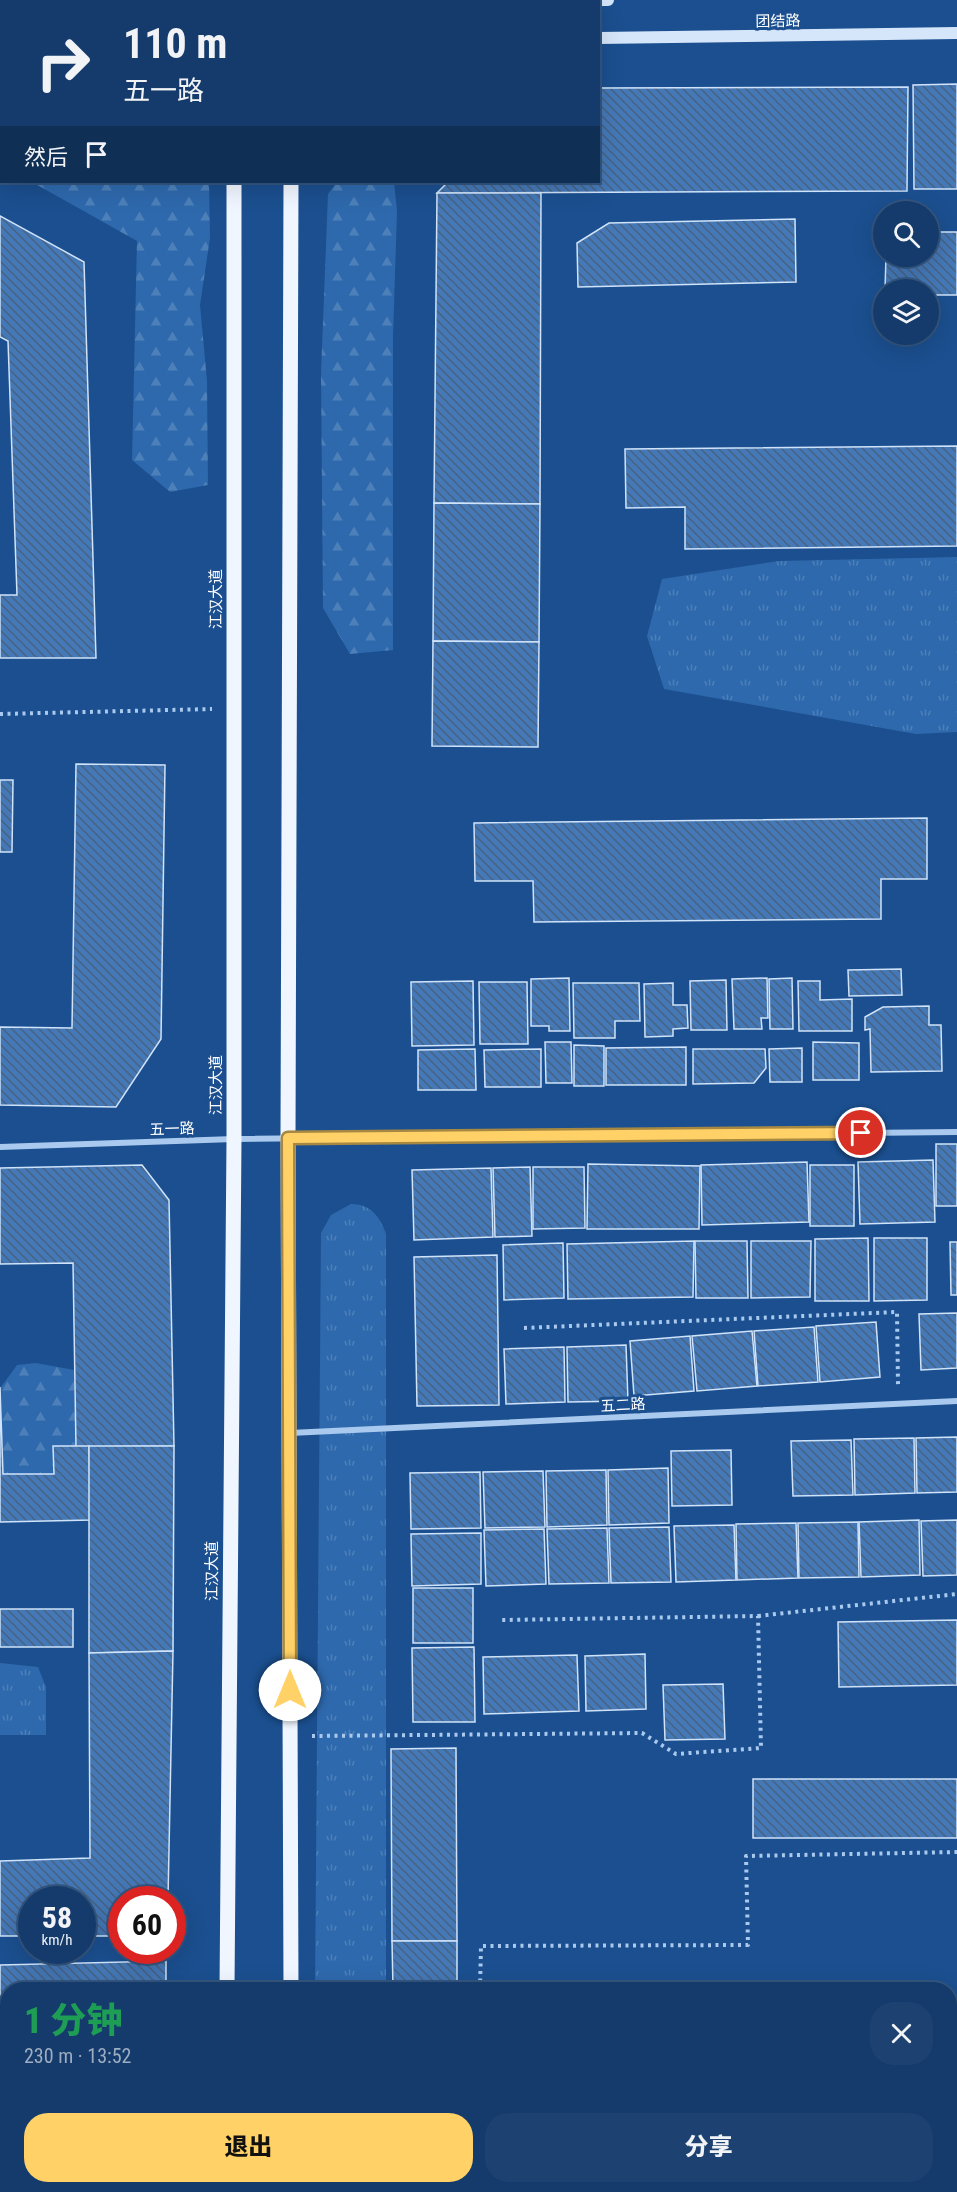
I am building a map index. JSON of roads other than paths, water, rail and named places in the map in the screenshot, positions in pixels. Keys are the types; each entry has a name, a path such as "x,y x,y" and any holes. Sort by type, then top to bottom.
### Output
{"main road":[{"name":"团结路","path":"600,38 957,33"},
{"name":"江汉大道","path":"227,1982 234,1138 234,183"},
{"path":"291,183 288,1138 291,1982"}],"street":[{"name":"五一路","path":"0,1147 234,1138 957,1132"},
{"name":"五二路","path":"289,1432 957,1401"}]}
